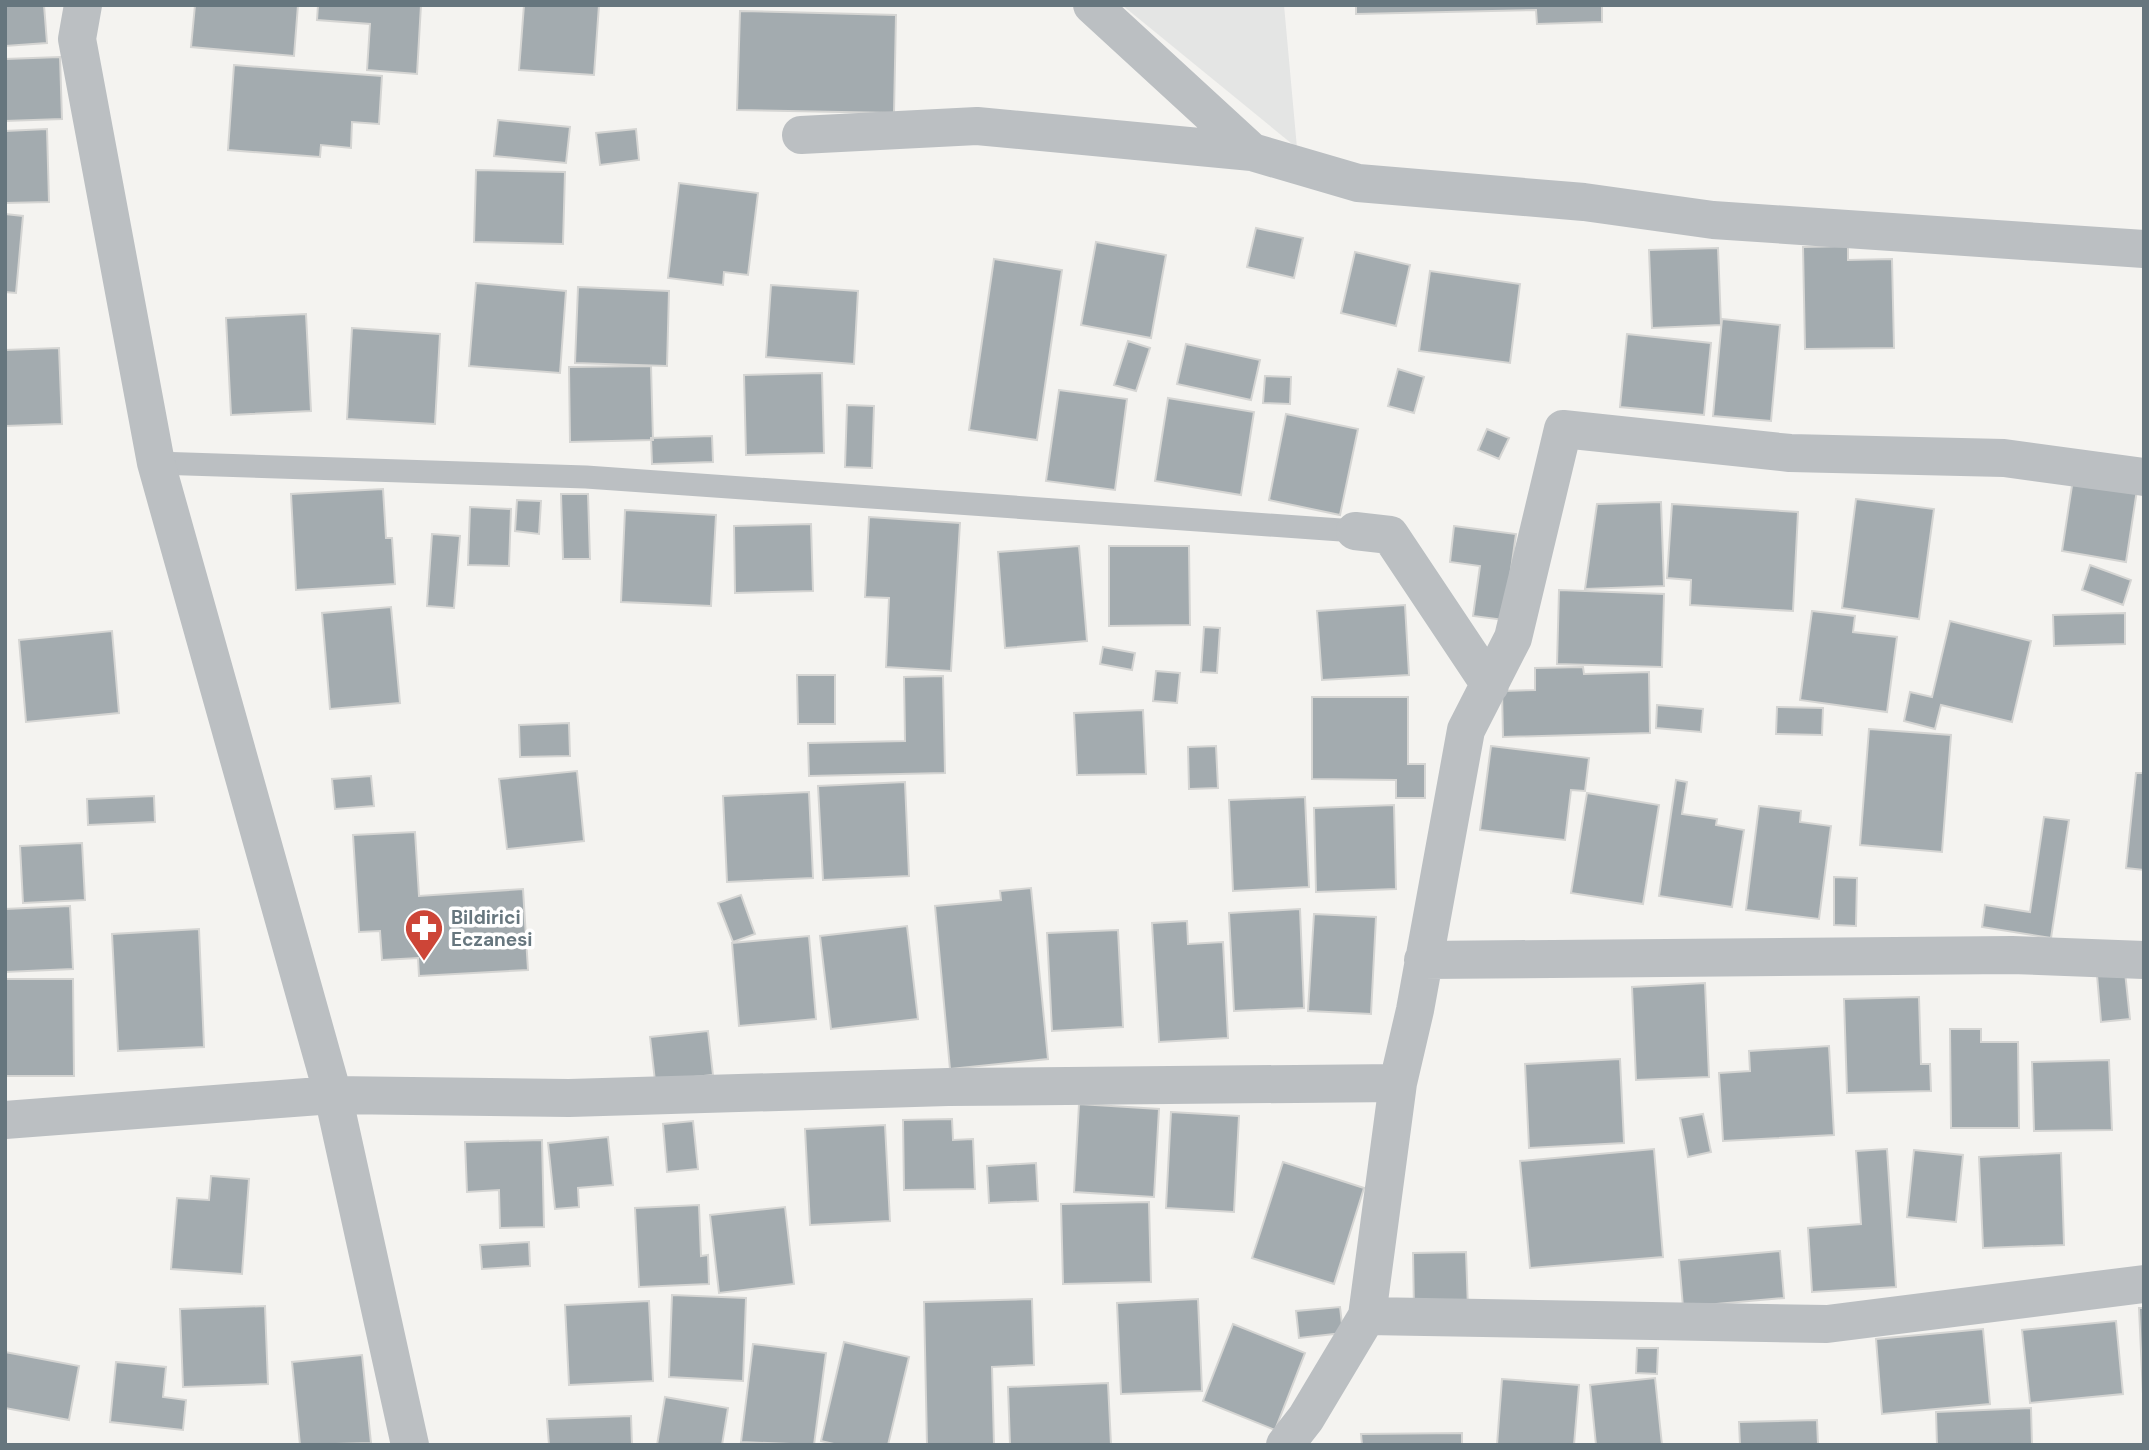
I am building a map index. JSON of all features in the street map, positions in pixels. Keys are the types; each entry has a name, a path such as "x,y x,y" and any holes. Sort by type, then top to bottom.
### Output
{"street":[{"path":"82,5 77,39 156,463 333,1095 410,1445"},
{"path":"1092,5 1252,152"},
{"path":"801,135 977,127 1252,152 1358,183 1584,202 1727,221 2144,249"},
{"path":"1285,1445 1306,1418 1367,1316 1398,1083 1415,1010 1466,730 1513,638 1563,429 1790,453 2004,458 2144,477"},
{"path":"1355,531 1390,535 1490,685"},
{"path":"1423,960 2012,955 2144,960"},
{"path":"5,1120 333,1095 569,1098 961,1087 1398,1083"},
{"path":"1367,1316 1827,1324 2144,1284"}],"lane":[{"path":"156,463 586,478 1355,531"}],"shaded area":[{"path":"1122,5 1284,5 1297,148"}],"building":[{"path":"5,5 44,5 47,43 5,46"},
{"path":"195,5 298,5 294,56 191,47"},
{"path":"318,5 421,5 417,74 367,70 370,24 317,20"},
{"path":"524,5 599,5 594,75 519,70"},
{"path":"1356,5 1602,5 1602,22 1537,24 1536,10 1356,14"},
{"path":"740,11 896,15 894,113 737,110"},
{"path":"60,57 62,119 5,121 5,59"},
{"path":"234,65 382,76 379,124 352,122 351,148 321,145 320,157 228,150"},
{"path":"498,120 570,127 566,163 494,156"},
{"path":"47,129 49,202 5,203 5,131"},
{"path":"636,129 639,160 600,165 596,133"},
{"path":"476,170 565,172 563,244 474,242"},
{"path":"679,183 758,193 748,275 724,272 723,285 668,278"},
{"path":"5,214 23,216 16,293 5,292"},
{"path":"1256,228 1303,238 1294,278 1247,267"},
{"path":"1096,242 1166,255 1151,338 1081,325"},
{"path":"1848,246 1848,260 1892,259 1894,348 1805,349 1803,247"},
{"path":"1718,248 1721,325 1652,328 1649,250"},
{"path":"1355,252 1410,265 1396,326 1341,313"},
{"path":"994,259 1062,270 1037,440 969,430"},
{"path":"1430,271 1520,284 1510,363 1419,351"},
{"path":"476,283 566,291 560,373 469,366"},
{"path":"771,285 858,291 854,364 766,357"},
{"path":"578,287 669,291 667,366 575,363"},
{"path":"306,314 311,411 231,415 226,318"},
{"path":"1722,319 1780,325 1771,421 1713,416"},
{"path":"352,328 440,334 435,424 347,419"},
{"path":"1627,334 1711,343 1704,415 1620,407"},
{"path":"1128,341 1150,348 1136,391 1114,385"},
{"path":"1186,344 1260,360 1251,400 1177,384"},
{"path":"59,348 62,424 5,426 5,350"},
{"path":"651,366 653,440 570,442 569,367"},
{"path":"1398,369 1424,377 1414,413 1388,406"},
{"path":"822,373 824,453 746,455 744,375"},
{"path":"1265,376 1291,377 1290,404 1263,403"},
{"path":"1059,390 1127,399 1115,490 1046,481"},
{"path":"1168,398 1254,412 1241,495 1155,481"},
{"path":"847,405 874,406 872,468 845,467"},
{"path":"1286,414 1358,429 1340,515 1269,500"},
{"path":"1487,429 1509,438 1499,459 1478,450"},
{"path":"712,436 713,462 652,464 651,438"},
{"path":"2073,479 2137,490 2126,562 2062,551"},
{"path":"383,489 386,538 392,538 395,584 296,590 291,494"},
{"path":"561,494 588,494 590,559 563,559"},
{"path":"1856,499 1934,509 1919,619 1842,608"},
{"path":"517,500 541,501 539,534 515,531"},
{"path":"1661,502 1664,586 1585,589 1597,504"},
{"path":"1672,504 1798,512 1793,611 1690,605 1691,580 1667,578"},
{"path":"470,507 511,509 509,566 468,565"},
{"path":"625,510 716,515 711,606 621,602"},
{"path":"869,517 960,523 951,671 886,667 889,598 865,597"},
{"path":"811,524 813,591 735,593 734,526"},
{"path":"1454,526 1516,534 1504,620 1473,616 1480,566 1450,562"},
{"path":"432,534 460,536 454,608 427,606"},
{"path":"1079,546 1087,641 1005,648 998,552"},
{"path":"1109,546 1189,546 1190,625 1109,626"},
{"path":"2090,565 2131,580 2123,605 2082,590"},
{"path":"1559,590 1664,594 1662,667 1557,664"},
{"path":"1405,605 1409,675 1322,680 1317,611"},
{"path":"391,607 400,703 330,709 322,613"},
{"path":"1812,611 1855,616 1853,632 1897,637 1887,712 1800,700"},
{"path":"2125,613 2125,644 2054,646 2053,615"},
{"path":"1950,621 2031,641 2012,722 1941,705 1935,729 1904,721 1910,692 1932,697"},
{"path":"1204,627 1220,628 1217,673 1201,672"},
{"path":"112,631 119,713 26,722 19,640"},
{"path":"1103,647 1135,653 1132,670 1100,664"},
{"path":"1583,667 1584,674 1649,672 1650,733 1503,737 1502,691 1535,690 1535,668"},
{"path":"1156,671 1180,673 1177,703 1153,701"},
{"path":"797,675 835,675 835,724 798,724"},
{"path":"943,676 945,773 809,776 808,743 905,741 904,677"},
{"path":"1312,697 1408,697 1408,764 1425,764 1425,798 1396,798 1396,780 1312,779"},
{"path":"1657,705 1703,709 1701,732 1656,728"},
{"path":"1777,707 1823,708 1822,735 1776,734"},
{"path":"1143,710 1146,774 1077,775 1074,713"},
{"path":"569,723 570,756 520,757 519,725"},
{"path":"1869,729 1951,735 1942,852 1860,845"},
{"path":"1216,746 1218,788 1189,789 1188,747"},
{"path":"1491,746 1589,758 1585,791 1571,790 1565,840 1480,830"},
{"path":"577,771 584,841 507,849 499,779"},
{"path":"2136,773 2144,773 2144,870 2126,868"},
{"path":"371,776 374,806 335,809 332,779"},
{"path":"1676,780 1687,782 1682,814 1717,819 1716,825 1744,830 1732,907 1659,896"},
{"path":"905,782 909,876 823,880 818,786"},
{"path":"809,792 813,878 727,882 723,796"},
{"path":"1587,793 1659,805 1643,904 1571,893"},
{"path":"154,796 155,822 88,825 87,799"},
{"path":"1305,797 1309,887 1233,891 1229,800"},
{"path":"1394,805 1396,889 1316,892 1314,808"},
{"path":"1759,806 1801,811 1800,822 1831,826 1819,919 1746,910"},
{"path":"2044,817 2069,820 2051,938 1982,927 1985,905 2030,912"},
{"path":"415,832 419,896 523,889 528,970 419,976 418,958 382,960 380,931 359,932 353,835"},
{"path":"82,843 85,900 23,903 20,846"},
{"path":"1834,877 1857,878 1856,926 1834,925"},
{"path":"1031,888 1048,1059 950,1069 935,906 1001,900 1000,891"},
{"path":"741,895 755,934 733,942 718,903"},
{"path":"70,906 73,969 5,972 5,909"},
{"path":"1300,909 1304,1008 1234,1011 1229,913"},
{"path":"1314,914 1376,917 1371,1014 1308,1011"},
{"path":"1187,921 1188,944 1223,942 1228,1038 1159,1042 1152,923"},
{"path":"907,926 918,1019 831,1029 820,936"},
{"path":"199,929 204,1047 118,1051 112,934"},
{"path":"1118,930 1123,1027 1052,1031 1047,933"},
{"path":"809,936 816,1019 739,1026 732,943"},
{"path":"2125,972 2130,1019 2101,1022 2097,975"},
{"path":"5,979 73,979 74,1076 5,1076"},
{"path":"1705,983 1709,1077 1636,1080 1632,987"},
{"path":"1919,997 1921,1064 1930,1064 1931,1091 1847,1093 1844,999"},
{"path":"1950,1029 1981,1029 1981,1042 2018,1042 2019,1128 1951,1128"},
{"path":"708,1031 713,1075 655,1081 650,1037"},
{"path":"1829,1046 1834,1135 1723,1141 1719,1073 1750,1071 1749,1051"},
{"path":"1620,1059 1624,1143 1529,1148 1525,1064"},
{"path":"2109,1060 2112,1130 2034,1131 2032,1062"},
{"path":"1079,1104 1159,1109 1154,1197 1074,1192"},
{"path":"1171,1112 1239,1116 1234,1212 1166,1208"},
{"path":"1703,1114 1711,1152 1688,1157 1680,1118"},
{"path":"952,1119 953,1140 973,1139 975,1189 904,1190 903,1120"},
{"path":"693,1121 698,1169 667,1172 663,1124"},
{"path":"885,1125 890,1221 810,1225 805,1129"},
{"path":"608,1137 613,1185 578,1188 579,1207 555,1209 548,1143"},
{"path":"542,1140 544,1227 500,1228 499,1190 467,1192 465,1142"},
{"path":"1654,1149 1663,1257 1530,1268 1520,1161"},
{"path":"1887,1149 1896,1287 1812,1292 1808,1228 1861,1224 1856,1151"},
{"path":"1914,1150 1963,1155 1956,1222 1907,1217"},
{"path":"2061,1153 2064,1245 1983,1248 1979,1157"},
{"path":"1283,1162 1364,1188 1334,1284 1252,1258"},
{"path":"1036,1163 1038,1201 989,1203 987,1166"},
{"path":"211,1176 249,1179 242,1274 171,1269 177,1198 209,1200"},
{"path":"1149,1202 1151,1282 1063,1284 1061,1204"},
{"path":"699,1205 701,1256 708,1255 709,1284 639,1287 635,1208"},
{"path":"785,1207 794,1284 719,1293 710,1215"},
{"path":"529,1242 530,1266 482,1269 480,1245"},
{"path":"1780,1251 1784,1298 1683,1307 1679,1260"},
{"path":"1466,1252 1468,1309 1414,1311 1413,1253"},
{"path":"672,1295 746,1298 743,1381 669,1377"},
{"path":"1032,1299 1034,1365 992,1367 994,1445 927,1445 924,1302"},
{"path":"1198,1299 1202,1391 1121,1394 1117,1303"},
{"path":"649,1301 653,1381 569,1385 565,1305"},
{"path":"265,1306 268,1384 183,1387 180,1309"},
{"path":"1340,1307 1343,1333 1299,1338 1296,1311"},
{"path":"2139,1308 2144,1308 2144,1394 2143,1394"},
{"path":"2116,1321 2123,1394 2030,1403 2022,1330"},
{"path":"1233,1324 1305,1353 1275,1430 1203,1401"},
{"path":"1983,1329 1990,1404 1882,1414 1876,1339"},
{"path":"844,1342 909,1357 888,1445 838,1445 821,1441"},
{"path":"753,1344 826,1353 814,1445 741,1442"},
{"path":"1637,1348 1658,1348 1657,1374 1636,1373"},
{"path":"5,1352 79,1366 69,1420 5,1408"},
{"path":"362,1355 371,1443 300,1445 292,1362"},
{"path":"116,1362 166,1367 163,1397 186,1400 183,1430 110,1422"},
{"path":"1655,1378 1662,1445 1596,1445 1590,1385"},
{"path":"1502,1379 1579,1385 1574,1445 1497,1445"},
{"path":"1108,1383 1111,1445 1010,1445 1008,1387"},
{"path":"665,1397 728,1408 722,1445 657,1445"},
{"path":"2031,1408 2032,1445 1937,1445 1936,1412"},
{"path":"631,1416 632,1445 549,1445 547,1419"},
{"path":"1817,1420 1818,1445 1740,1445 1739,1422"},
{"path":"1462,1433 1462,1445 1362,1445 1361,1434"}],"place":[{"name":"Bildirici Eczanesi","path":"424,962"}]}
